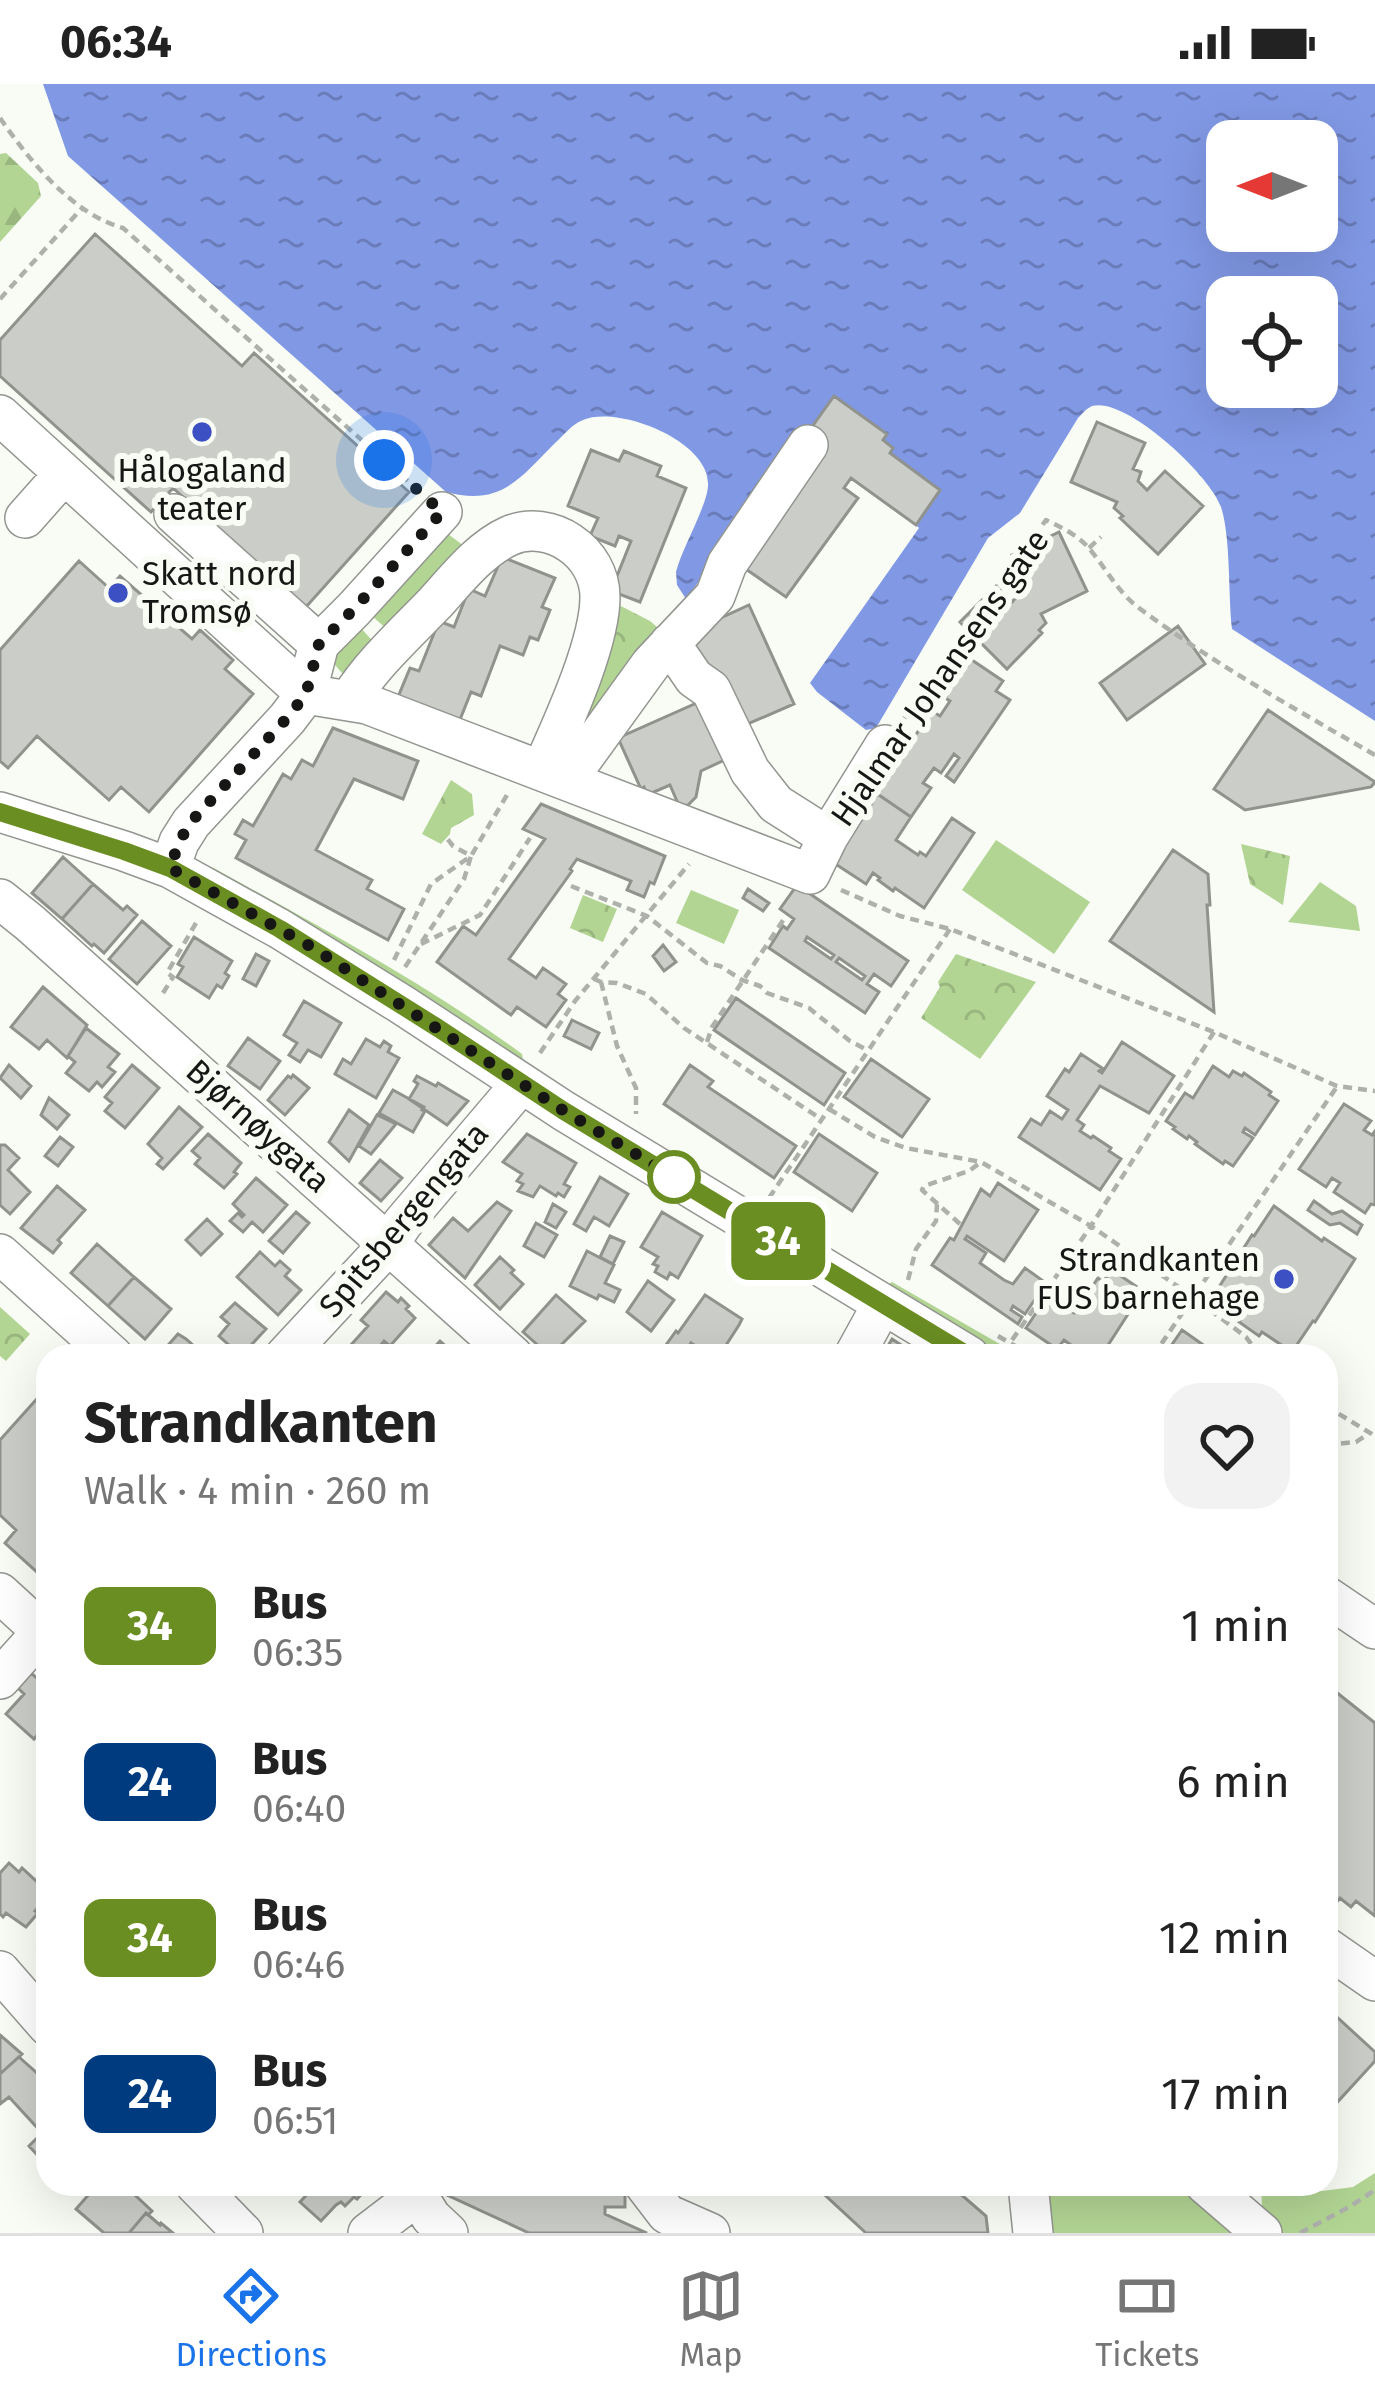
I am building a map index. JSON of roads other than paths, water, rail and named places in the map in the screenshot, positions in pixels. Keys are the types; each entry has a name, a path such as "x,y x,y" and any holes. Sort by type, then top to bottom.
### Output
{"street":[{"path":"0,415 306,694 350,699 555,775"},
{"path":"555,775 715,596 728,564 808,445"},
{"path":"25,518 64,474"},
{"path":"170,868 190,823 306,694 319,644 442,512"},
{"path":"174,514 319,644"},
{"path":"350,699 393,646 500,541 528,531 560,536 587,558 598,580 600,599 555,775"},
{"path":"674,639 694,678 711,690 750,771 776,804 828,837"},
{"name":"Hjalmar Johansens gate","path":"555,775 810,874 885,745"},
{"path":"0,812 170,868 310,946 530,1070 895,1294 954,1344"},
{"name":"Bjørnøygata","path":"0,899 500,1344"},
{"name":"Spitsbergengata","path":"296,1344 389,1244 530,1070"},
{"path":"0,1254 99,1344"},
{"path":"862,1344 895,1294"},
{"path":"0,1593 36,1627"},
{"path":"1338,1604 1375,1629"},
{"path":"0,1679 36,1644"},
{"path":"1338,1955 1375,1981"},
{"path":"0,1971 36,2012"},
{"path":"207,2196 244,2233"},
{"path":"368,2233 411,2196"},
{"path":"422,2196 431,2217 448,2233"},
{"path":"653,2196 667,2214 710,2233"},
{"path":"1029,2196 1033,2233"},
{"path":"1219,2196 1262,2233"}],"water":[{"path":"43,84 1375,84 1375,721 1232,629 1226,534 1214,493 1166,441 1107,406 1092,406 1078,418 1020,513 988,538 876,728 866,730 810,683 919,528 916,525 940,490 890,453 883,440 886,433 834,396 686,599 676,572 708,486 695,455 660,430 618,418 583,420 508,486 481,496 446,492 68,156"}],"place":[{"name":"Hålogaland teater","path":"202,432"},
{"name":"Skatt nord Tromsø","path":"118,593"},
{"name":"Strandkanten FUS barnehage","path":"1284,1279"}]}
